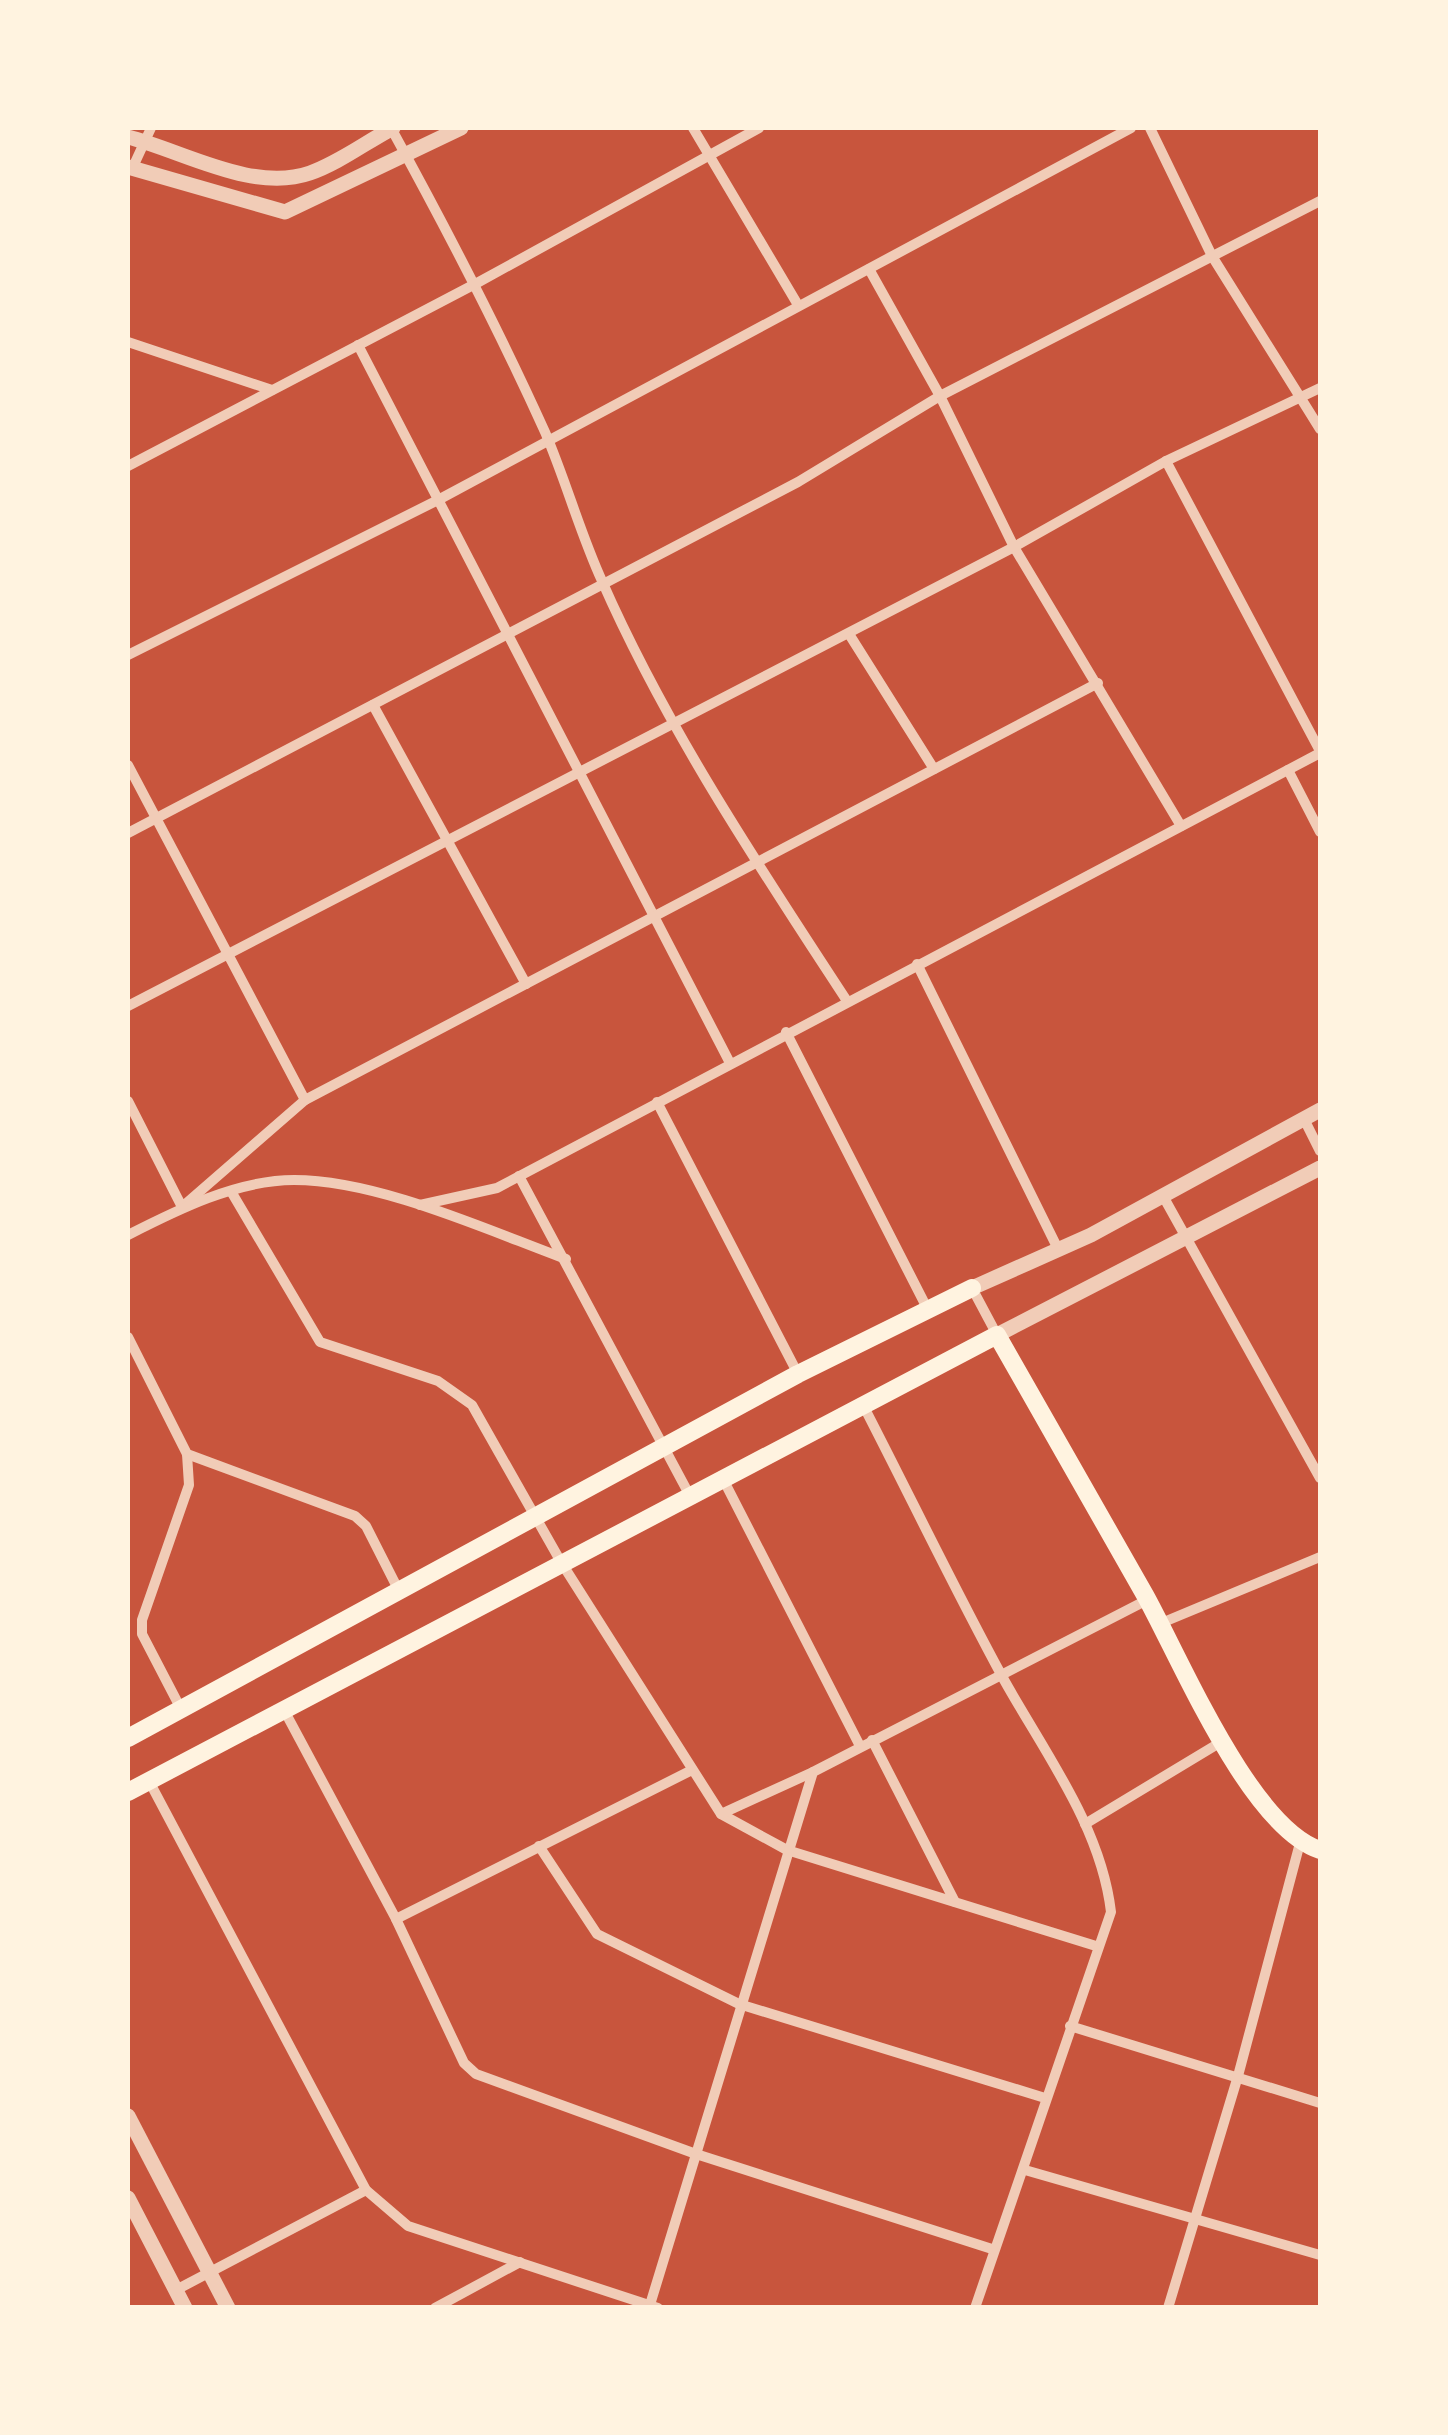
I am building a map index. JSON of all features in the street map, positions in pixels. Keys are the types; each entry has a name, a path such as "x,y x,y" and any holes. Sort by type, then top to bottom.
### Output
{"main road":[{"path":"128,1738 798,1374 972,1288"},
{"path":"128,1792 997,1335 1147,1600 1221,1742 1300,1843 1320,1850"}],"street":[{"path":"461,128 407,156 285,212 130,168 141,135 238,172 282,179 310,173 392,128 407,156 476,283 547,437 602,582 673,720 758,865 847,1001"},
{"path":"693,128 798,305"},
{"path":"128,466 760,128"},
{"path":"128,655 438,500 547,437 1131,128"},
{"path":"1150,128 1212,256 1304,397 1320,429"},
{"path":"128,833 798,482 940,396 1320,201"},
{"path":"869,269 940,396 1014,548 1180,826"},
{"path":"128,342 272,390"},
{"path":"358,345 730,1063"},
{"path":"128,1006 673,720 1014,548 1166,461 1320,388"},
{"path":"420,1205 496,1188 1320,752 1166,461"},
{"path":"849,634 934,769"},
{"path":"182,1207 305,1100 1098,683"},
{"path":"373,705 526,984"},
{"path":"128,764 305,1100"},
{"path":"1288,770 1320,832"},
{"path":"916,964 1059,1251"},
{"path":"786,1032 926,1308"},
{"path":"128,1101 182,1207"},
{"path":"657,1102 798,1374"},
{"path":"1320,1110 1059,1251 972,1288 997,1335 1320,1168"},
{"path":"1304,1119 1320,1152"},
{"path":"519,1176 690,1496"},
{"path":"128,1236 182,1207 293,1180 420,1205 566,1259"},
{"path":"232,1192 320,1342 459,1392 472,1405 561,1562 721,1814 787,1850 1096,1946"},
{"path":"1163,1196 1320,1478"},
{"path":"128,1337 187,1454 190,1485 142,1620 142,1634 180,1709"},
{"path":"863,1405 1001,1674 1085,1824 1107,1881 1110,1912 975,2308"},
{"path":"187,1454 355,1516 366,1526 400,1592"},
{"path":"723,1479 860,1746"},
{"path":"1160,1624 1320,1557"},
{"path":"721,1814 813,1772 1147,1600"},
{"path":"284,1710 396,1919 464,2063 476,2074 696,2154 992,2249"},
{"path":"872,1740 955,1902"},
{"path":"1085,1824 1221,1742"},
{"path":"396,1919 692,1770"},
{"path":"148,1780 366,2190 408,2226 652,2306 813,1772"},
{"path":"1168,2308 1238,2076 1300,1843"},
{"path":"539,1846 598,1934 740,2004 1046,2098"},
{"path":"1070,2026 1320,2103"},
{"path":"128,2116 228,2308"},
{"path":"1025,2170 1193,2221 1320,2254"},
{"path":"176,2290 366,2190"},
{"path":"128,2198 185,2308"},
{"path":"434,2308 520,2262"}]}
